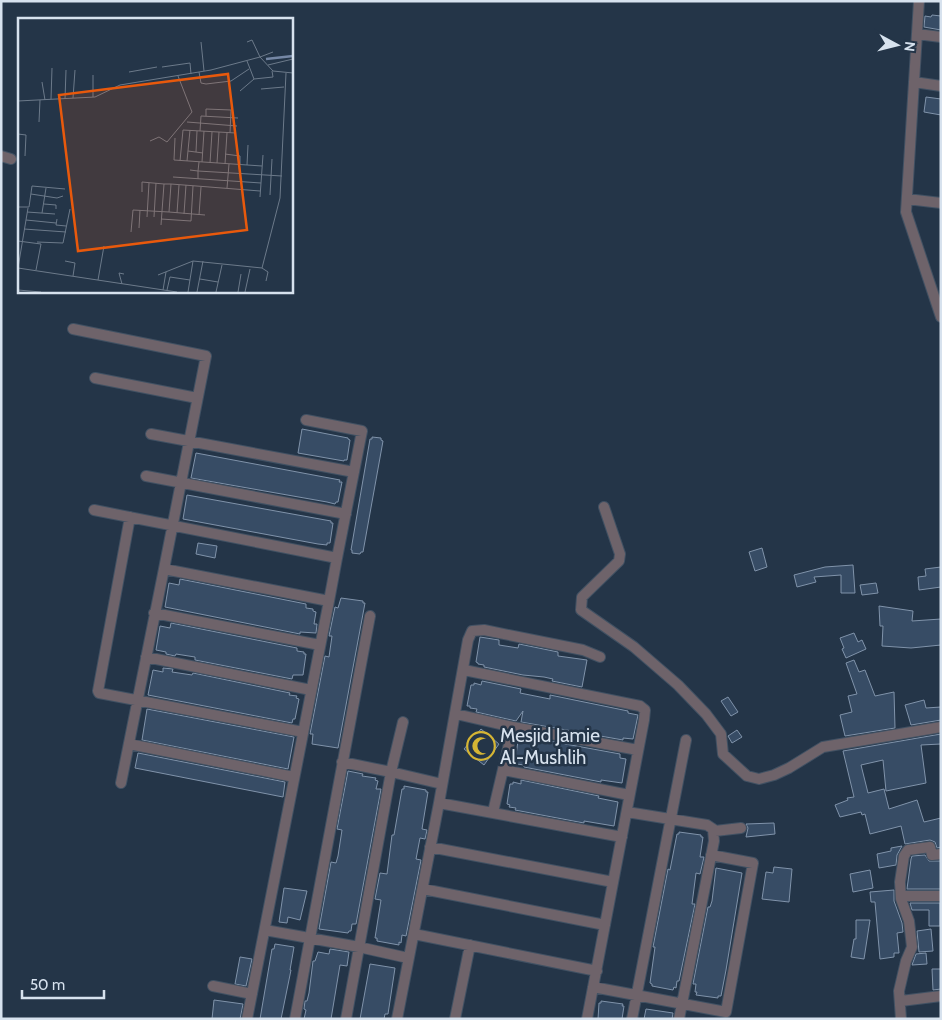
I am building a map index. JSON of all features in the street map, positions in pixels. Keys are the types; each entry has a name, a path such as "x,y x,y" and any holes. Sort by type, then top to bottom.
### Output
{"street":[{"path":"919,1 906,212 941,317"},
{"path":"917,34 941,37"},
{"path":"914,82 941,86"},
{"path":"907,199 941,203"},
{"path":"73,329 206,356 121,782"},
{"path":"95,378 197,398"},
{"path":"247,1019 362,431 306,420"},
{"path":"151,434 354,472"},
{"path":"146,476 346,514"},
{"path":"604,508 620,554 620,561 582,597 581,610 634,647 678,685 721,734 722,752 747,776 759,779 774,775 823,747 941,726"},
{"path":"94,510 337,558"},
{"path":"130,517 98,690 101,694 303,732"},
{"path":"164,569 328,601"},
{"path":"154,613 320,646"},
{"path":"295,1019 370,616"},
{"path":"397,1019 472,630 477,629 583,650 600,657"},
{"path":"146,657 312,690"},
{"path":"464,670 640,706 645,710 587,1019"},
{"path":"456,714 513,727 638,750"},
{"path":"346,1019 391,772 403,722"},
{"path":"493,812 513,727"},
{"path":"632,1019 686,740"},
{"path":"129,744 294,777"},
{"path":"342,762 442,784"},
{"path":"504,770 629,795"},
{"path":"439,803 622,837"},
{"path":"627,812 707,825 715,831 741,828"},
{"path":"679,1019 714,841 713,829"},
{"path":"430,847 613,882"},
{"path":"901,1019 899,991 902,974 912,946 909,920 901,896 900,882 904,856 908,850 930,847 932,855 941,854"},
{"path":"593,987 682,1004 726,1015 753,863 711,856"},
{"path":"422,889 605,926"},
{"path":"901,896 941,896"},
{"path":"265,930 408,958"},
{"path":"414,934 597,971"},
{"path":"455,1019 470,945"},
{"path":"213,986 252,994"},
{"path":"901,1001 941,996"}],"building":[{"path":"932,15 941,16 941,30 924,27 925,16 931,17"},
{"path":"926,97 941,99 941,115 924,112"},
{"path":"302,429 348,438 350,440 347,460 298,453"},
{"path":"372,437 381,438 383,441 363,552 360,554 352,553 370,439"},
{"path":"196,453 340,480 339,482 342,482 338,502 335,504 191,478"},
{"path":"187,495 331,521 333,523 330,543 327,543 327,545 318,544 183,519"},
{"path":"198,543 217,546 215,558 196,554"},
{"path":"762,548 767,567 755,571 749,552"},
{"path":"853,565 855,593 841,593 841,575 814,577 816,582 797,587 794,575 825,567"},
{"path":"941,567 941,587 919,590 918,577 926,576 925,569"},
{"path":"180,579 306,604 306,608 313,609 316,612 314,624 317,624 316,633 300,632 300,634 165,607 169,583 179,585"},
{"path":"876,583 878,593 862,595 860,585"},
{"path":"341,598 363,601 365,603 338,748 312,744 313,734 310,734 325,656 329,657 332,636 329,636 335,607 338,608"},
{"path":"879,606 913,611 912,621 941,619 941,645 911,648 882,646 883,626 880,626"},
{"path":"171,623 297,648 297,651 306,654 303,675 293,675 292,679 195,660 195,657 176,654 175,656 156,650 160,626 170,628"},
{"path":"854,633 858,642 862,640 866,649 846,658 840,638"},
{"path":"480,637 499,640 499,645 518,648 519,644 558,652 558,656 587,660 582,687 552,681 553,679 544,677 484,667 484,665 476,662"},
{"path":"854,660 859,672 865,670 875,696 894,692 895,728 845,736 840,715 852,712 848,696 857,694 846,663"},
{"path":"163,668 173,669 172,672 192,675 193,673 290,693 289,695 297,696 296,698 299,699 295,719 293,719 292,723 148,695 153,670 163,672"},
{"path":"482,681 521,689 520,693 550,699 550,695 628,711 628,713 638,715 633,739 623,738 623,740 521,722 523,711 516,721 476,712 477,709 467,706 471,685 474,685 474,683 481,685"},
{"path":"728,697 738,712 731,716 721,701"},
{"path":"924,700 926,708 941,707 941,720 911,725 905,705"},
{"path":"147,709 294,737 288,769 142,740"},
{"name":"Mesjid Jamie Al-Mushlih","path":"481,729 499,744 484,765 464,749"},
{"path":"737,730 742,737 732,743 728,736"},
{"path":"941,734 941,744 921,745 926,783 886,791 883,760 861,765 868,793 884,789 889,809 917,800 924,822 941,818 941,847 937,848 935,842 930,840 905,844 901,826 870,834 865,814 862,815 861,812 840,817 835,805 848,800 847,798 854,797 843,751"},
{"path":"522,736 620,754 620,758 626,759 622,783 601,780 601,782 517,764 515,762 518,741 521,742"},
{"path":"138,753 285,782 283,797 135,768"},
{"path":"348,771 376,778 375,780 378,781 376,789 381,789 356,924 352,924 351,931 348,933 319,929 331,862 336,863 338,856 342,830 337,829"},
{"path":"521,780 599,796 598,798 618,802 614,826 584,821 584,823 515,810 516,808 509,807 510,805 507,804 510,784 513,784 513,782 521,784"},
{"path":"404,786 428,792 422,829 427,830 425,839 420,838 416,859 421,860 406,936 402,935 399,945 377,941 377,938 375,938 381,900 375,899 380,873 387,874 392,835 394,835"},
{"path":"774,823 775,834 746,837 748,828 746,824"},
{"path":"679,832 701,835 703,837 700,857 704,857 700,874 696,873 692,904 695,904 679,981 677,981 676,988 674,987 673,990 652,986 650,983 655,947 653,947 668,869 670,870"},
{"path":"902,846 897,855 896,865 879,868 877,854"},
{"path":"925,855 929,861 941,861 941,889 907,889 912,856"},
{"path":"774,867 792,869 789,902 762,899 766,872 773,873"},
{"path":"716,868 742,873 726,970 721,996 718,996 718,998 696,995 696,984 693,984 708,907 710,907 712,901"},
{"path":"870,870 873,888 853,892 850,874"},
{"path":"284,888 307,891 300,920 288,917 287,923 279,922"},
{"path":"894,890 894,901 902,923 903,932 897,933 899,953 894,953 894,957 880,959 875,902 871,902 870,892"},
{"path":"910,903 940,903 940,926 929,926 929,910 912,910"},
{"path":"856,920 870,920 864,959 851,957 854,939 856,939"},
{"path":"931,929 933,951 919,952 917,931"},
{"path":"275,944 294,947 291,970 281,1019 260,1019 272,949 274,949"},
{"path":"330,949 349,952 347,966 340,965 331,1019 304,1019 305,1001 307,1001 309,993 313,961 315,961 318,952 329,954"},
{"path":"926,953 927,964 912,965 916,954"},
{"path":"240,957 252,959 246,986 235,984"},
{"path":"370,964 395,968 388,1014 385,1014 384,1019 360,1019"},
{"path":"932,969 941,969 941,989 933,990"},
{"path":"214,1000 243,1004 240,1019 212,1019"},
{"path":"601,1001 623,1004 622,1019 598,1019 599,1003"},
{"path":"646,1009 673,1013 672,1019 644,1019"}],"place":[{"name":"Mesjid Jamie Al-Mushlih","path":"481,746"}]}
